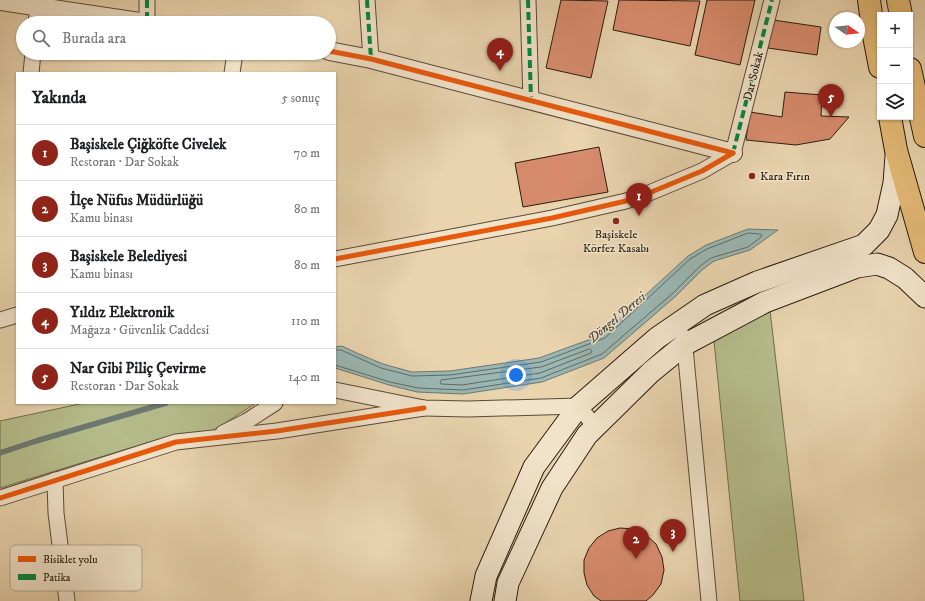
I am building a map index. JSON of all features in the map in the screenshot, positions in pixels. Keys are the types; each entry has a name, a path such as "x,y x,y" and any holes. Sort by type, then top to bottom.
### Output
{"highway":[{"path":"869,0 877,52"},
{"path":"898,0 900,12"},
{"path":"913,82 925,136"},
{"path":"891,120 896,150 925,252"}],"main road":[{"path":"481,601 486,576 534,467 579,406 657,338 705,304 757,282 864,245 879,230 887,215 894,183 896,150"},
{"path":"505,601 508,583 552,488 587,435 651,372 684,346 765,302 857,267 876,264 889,268 905,278 925,297"}],"street":[{"path":"147,0 147,16"},
{"path":"368,0 371,59"},
{"path":"528,0 531,101"},
{"name":"Dar Sokak","path":"733,152 772,0"},
{"path":"0,1 37,15 51,16"},
{"path":"336,52 371,59 733,152"},
{"path":"31,72 32,60"},
{"path":"232,72 235,60"},
{"path":"336,259 552,218 626,200 649,193 702,171 733,152"},
{"path":"0,320 16,315"},
{"path":"683,320 684,346 710,601"},
{"path":"336,390 424,408 468,409 579,406 595,427"},
{"path":"214,438 247,421 274,404"},
{"path":"0,498 176,442 277,431 424,408"},
{"path":"56,480 56,514 60,545"},
{"path":"66,591 67,601"}],"green space":[{"path":"769,302 804,601 740,601 713,331"},
{"path":"79,404 254,404 213,431 172,435 0,488 0,421"}],"water":[{"name":"Döngel Deresi","path":"748,229 778,230 750,250 714,261 604,358 542,382 463,394 417,392 336,368 336,347 342,346 383,364 412,372 450,371 539,358 602,335 688,256 706,245"}],"building":[{"path":"561,0 608,1 591,78 546,68"},
{"path":"619,0 700,1 690,46 613,30"},
{"path":"707,0 755,0 740,65 695,55"},
{"path":"773,20 821,27 817,55 768,48"},
{"path":"785,92 822,95 821,116 849,117 830,139 796,145 746,140 750,112 782,117"},
{"path":"599,147 608,192 523,207 515,163"},
{"path":"620,528 634,529 646,535 656,544 662,557 664,570 661,584 653,595 646,601 601,601 594,596 587,585 584,573 584,560 589,548 597,538 608,531"}],"waterway":[{"name":"Döngel Deresi","path":"0,453 163,404"}],"marked path":[{"path":"147,0 147,16"},
{"path":"367,0 371,59"},
{"path":"528,0 531,101"},
{"path":"733,153 772,0"}],"cycle path":[{"path":"336,52 371,59 733,153"},
{"path":"336,259 552,218 626,201 702,171 733,153"},
{"path":"0,498 176,442 277,431 424,408"}],"place":[{"name":"Yıldız Elektronik","path":"500,71"},
{"name":"Nar Gibi Piliç Çevirme","path":"831,117"},
{"name":"Kara Fırın","path":"752,176"},
{"name":"Başiskele Çiğköfte Civelek","path":"639,216"},
{"name":"Başiskele Körfez Kasabı","path":"616,221"},
{"name":"Başiskele Belediyesi","path":"673,552"},
{"name":"İlçe Nüfus Müdürlüğü","path":"636,559"}]}
